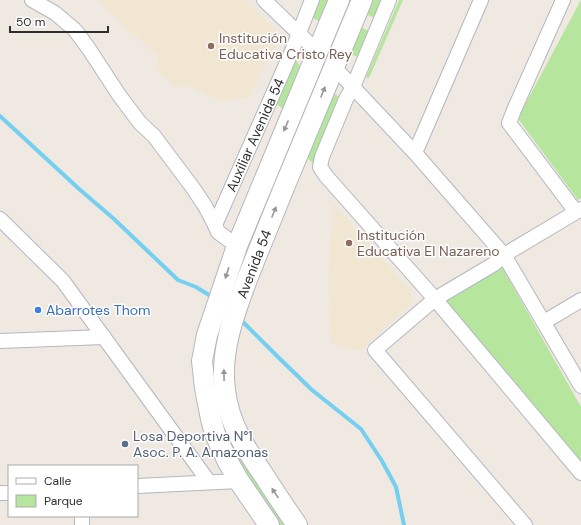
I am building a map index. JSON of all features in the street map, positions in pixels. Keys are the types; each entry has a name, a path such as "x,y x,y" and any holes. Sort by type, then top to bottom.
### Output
{"main road":[{"name":"Avenida 54","path":"269,525 239,481 224,455 215,434 205,388 202,361 207,336 236,246 339,0"},
{"name":"Avenida 54","path":"297,525 247,451 233,423 225,392 225,356 228,336 236,309 255,258 362,0"}],"street":[{"path":"32,0 54,13 75,30 127,106 140,123 154,136 193,188 205,206 218,232 236,246"},
{"path":"264,0 317,51"},
{"name":"Auxiliar Avenida 54","path":"215,225 292,51 312,0"},
{"path":"390,0 346,99 322,157 320,167 326,176 435,299 581,473"},
{"path":"415,153 481,0"},
{"path":"525,525 375,350 435,299 494,264 504,255 578,210 509,123 563,0"},
{"path":"334,67 415,153 504,255 581,386"},
{"path":"0,219 62,281 209,482"},
{"path":"544,322 581,300"},
{"path":"0,341 104,338"},
{"path":"138,486 239,481"}],"shaded area":[{"name":"Institución Educativa Cristo Rey","path":"96,0 244,0 281,34 249,97 222,101 190,87 174,87 155,68 159,57"},
{"name":"Institución Educativa El Nazareno","path":"333,204 410,290 412,303 360,351 331,343 328,282"}],"green space":[{"path":"319,0 331,0 322,22 312,18"},
{"path":"369,0 382,0 375,18 363,13"},
{"path":"399,0 403,0 369,78 366,77"},
{"path":"581,0 581,198 578,200 519,120 519,116"},
{"path":"358,26 369,31 358,57 347,53"},
{"path":"295,59 302,69 285,110 275,103"},
{"path":"330,91 341,98 314,164 303,154"},
{"path":"500,267 503,269 581,407 581,468 445,304 447,298"},
{"path":"215,388 289,525 279,525 234,458 222,433"}],"waterway":[{"path":"0,116 114,219 178,280 196,287 214,298"},
{"path":"239,318 312,390 361,429 382,461 396,487 404,525"}],"place":[{"name":"Institución Educativa Cristo Rey","path":"211,46"},
{"name":"Institución Educativa El Nazareno","path":"349,243"},
{"name":"Abarrotes Thom","path":"38,310"},
{"name":"Losa Deportiva N°1 Asoc. P. A. Amazonas","path":"125,444"}]}
